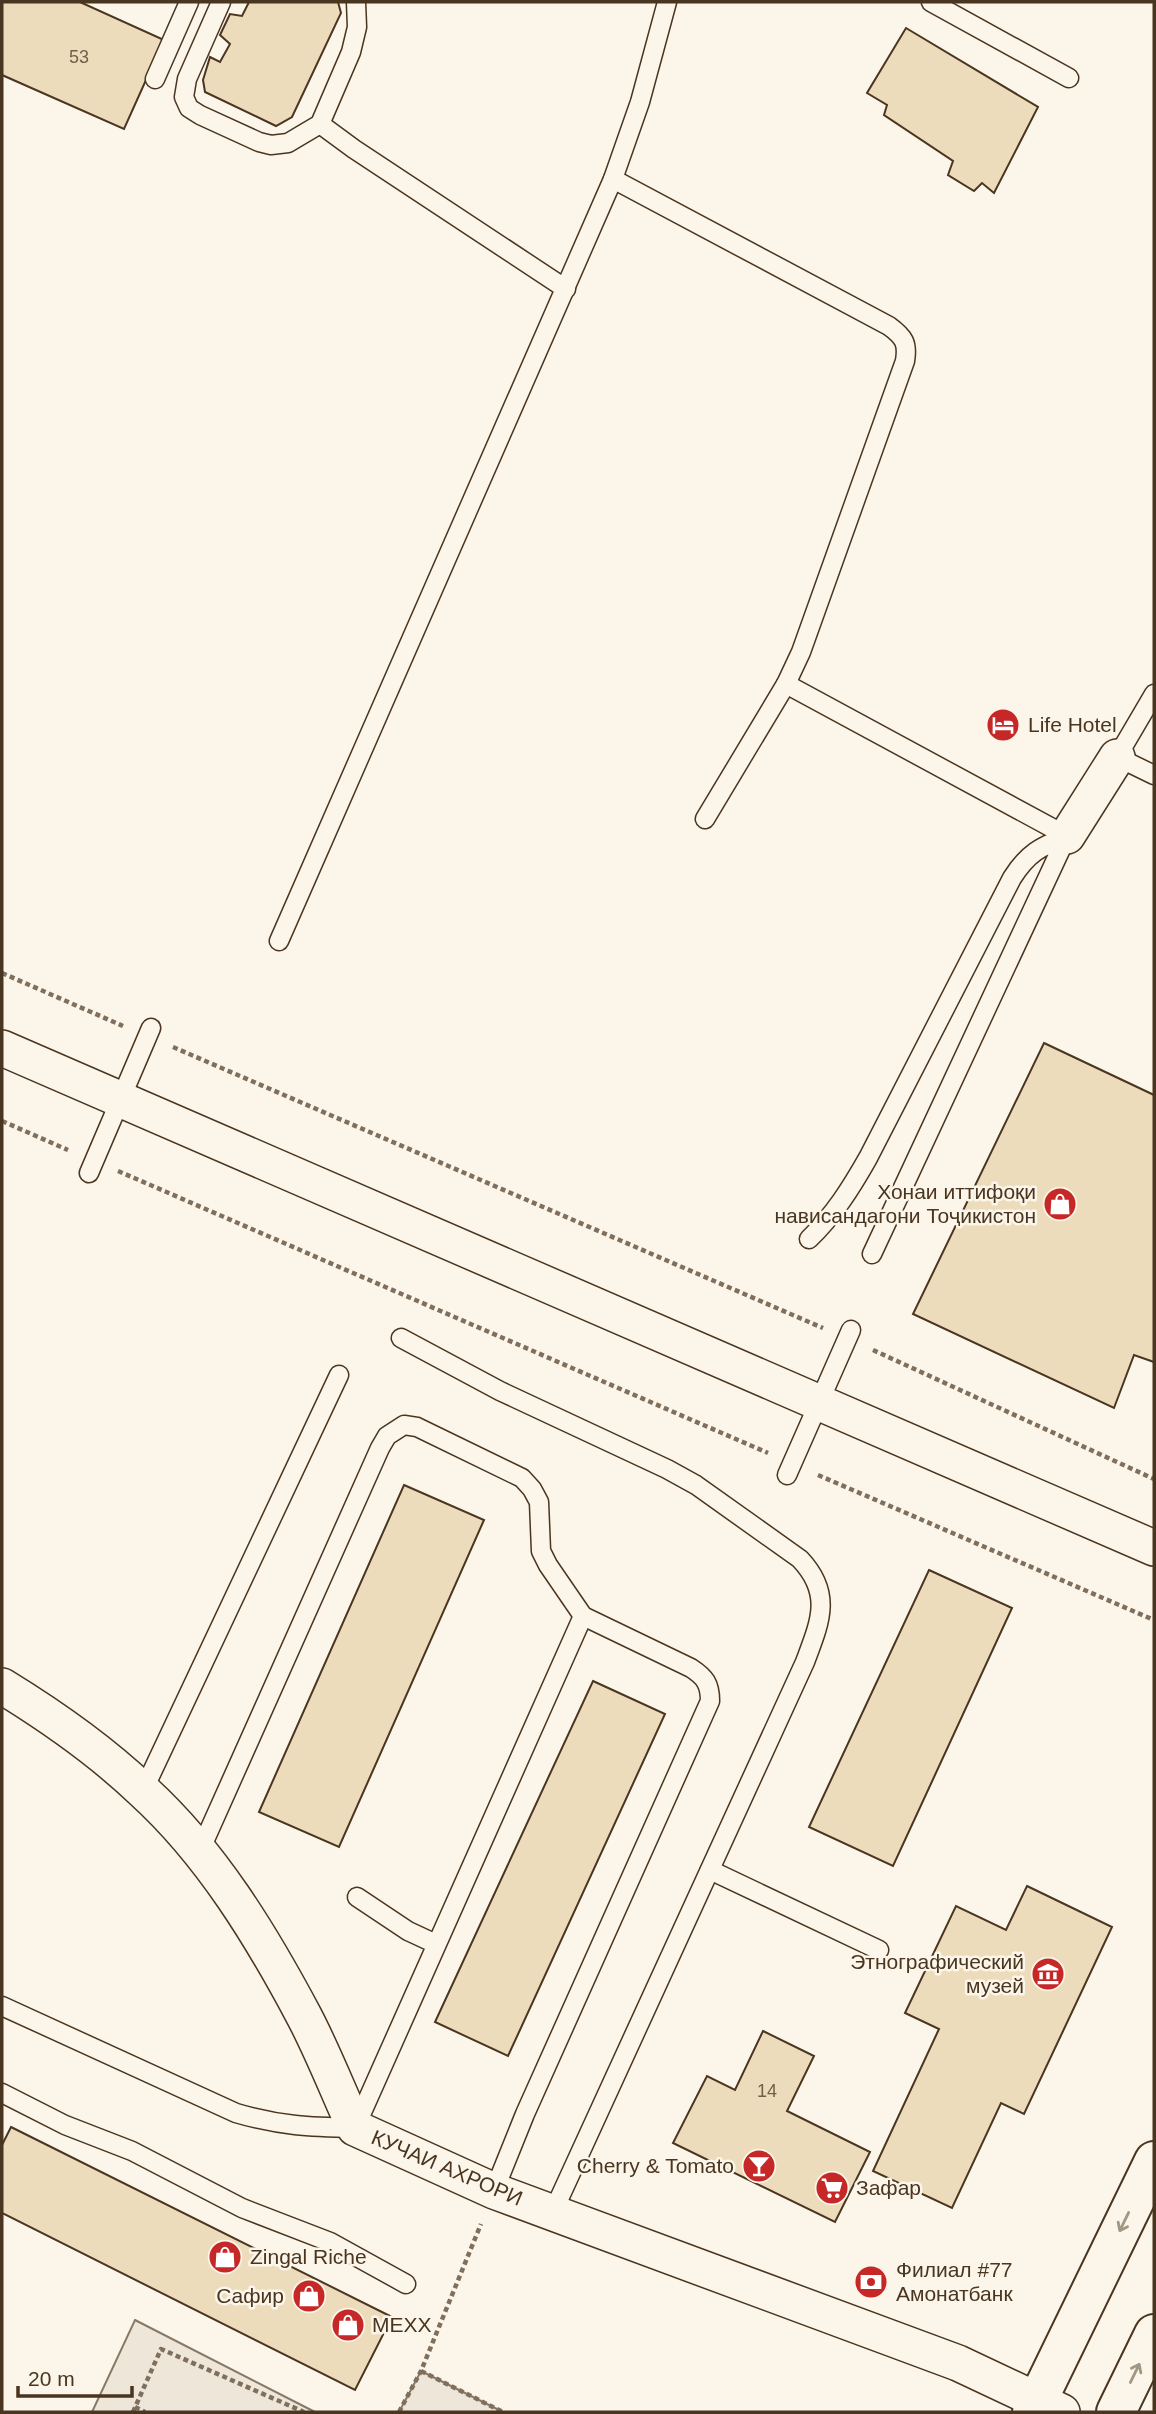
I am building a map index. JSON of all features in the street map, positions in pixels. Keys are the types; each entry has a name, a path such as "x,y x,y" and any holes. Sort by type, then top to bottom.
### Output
{"highway":[{"path":"1044,2408 1154,2161"},
{"path":"1116,2412 1154,2334"}],"street":[{"path":"1067,836 1117,757"},
{"path":"2,1048 1154,1548"},
{"name":"КУЧАИ АХРОРИ","path":"2,1686 96,1751 143,1791 200,1853 242,1909 305,2017 355,2128 494,2191 958,2363 1044,2408"}],"lane":[{"path":"155,79 189,2"},
{"path":"221,2 187,79 184,97 189,108 200,116 271,145 288,143 320,124 351,52 356,27 356,2"},
{"path":"279,941 613,179 640,102 667,2"},
{"path":"931,2 1069,78"},
{"path":"320,124 566,289"},
{"path":"613,179 889,326 903,336 907,348 905,361 815,617 786,684 705,819"},
{"path":"786,684 1067,836"},
{"path":"1154,694 1117,757 1154,775"},
{"path":"809,1239 845,1199 1012,878 1039,848 1067,836"},
{"path":"872,1254 1067,836"},
{"path":"91,1167 149,1032"},
{"path":"790,1469 849,1334"},
{"path":"401,1338 500,1391 696,1485 800,1559 812,1571 819,1588 822,1608 818,1628 805,1662 553,2212"},
{"path":"143,1791 339,1375"},
{"path":"200,1853 380,1448 395,1428 404,1425 417,1427 522,1478 539,1502 541,1551 583,1616 704,1676 710,1688 710,1701 525,2114 494,2191"},
{"path":"3,2008 236,2113 269,2123 355,2128 583,1616"},
{"path":"710,1870 879,1950"},
{"path":"357,1897 399,1926 436,1944"},
{"path":"2,2094 65,2125 132,2151 242,2208 330,2242 406,2284"}],"path":[{"path":"2,973 149,1032 849,1334 1154,1479"},
{"path":"2,1121 91,1167 790,1469 1154,1620"},
{"path":"399,2412 421,2371 494,2191"},
{"path":"145,2412 134,2410 161,2349 304,2412"},
{"path":"421,2371 503,2412"}],"shaded area":[{"path":"135,2320 315,2412 92,2412"},
{"path":"421,2371 503,2412 399,2412"}],"building":[{"path":"2,2 80,2 164,40 124,129 2,75"},
{"path":"249,2 338,2 341,13 292,117 276,126 205,92 203,80 210,57 220,62 230,44 220,35 230,14 242,16"},
{"path":"906,28 1038,107 994,193 982,183 974,191 948,175 953,161 884,115 887,105 867,93"},
{"name":"Хонаи иттифоқи нависандагони Тоҷикистон","path":"1044,1043 1154,1095 1154,1362 1134,1355 1114,1408 913,1314"},
{"path":"404,1485 484,1520 339,1847 259,1812"},
{"path":"929,1570 1012,1608 893,1866 809,1827"},
{"path":"593,1681 665,1714 508,2056 435,2022"},
{"path":"1027,1886 1112,1927 1024,2114 1001,2103 952,2208 873,2171 939,2029 905,2013 956,1906 1006,1930"},
{"path":"763,2031 814,2056 787,2111 870,2152 835,2222 673,2143 707,2076 735,2090"},
{"path":"11,2127 392,2317 355,2390 2,2213 2,2145"}],"place":[{"name":"Life Hotel","path":"1003,725"},
{"name":"Хонаи иттифоқи нависандагони Тоҷикистон","path":"1060,1204"},
{"name":"Этнографический музей","path":"1048,1974"},
{"name":"Cherry & Tomato","path":"759,2166"},
{"name":"Зафар","path":"832,2188"},
{"name":"Zingal Riche","path":"225,2257"},
{"name":"Филиал #77 Амонатбанк","path":"871,2282"},
{"name":"Сафир","path":"309,2296"},
{"name":"MEXX","path":"348,2325"}]}
